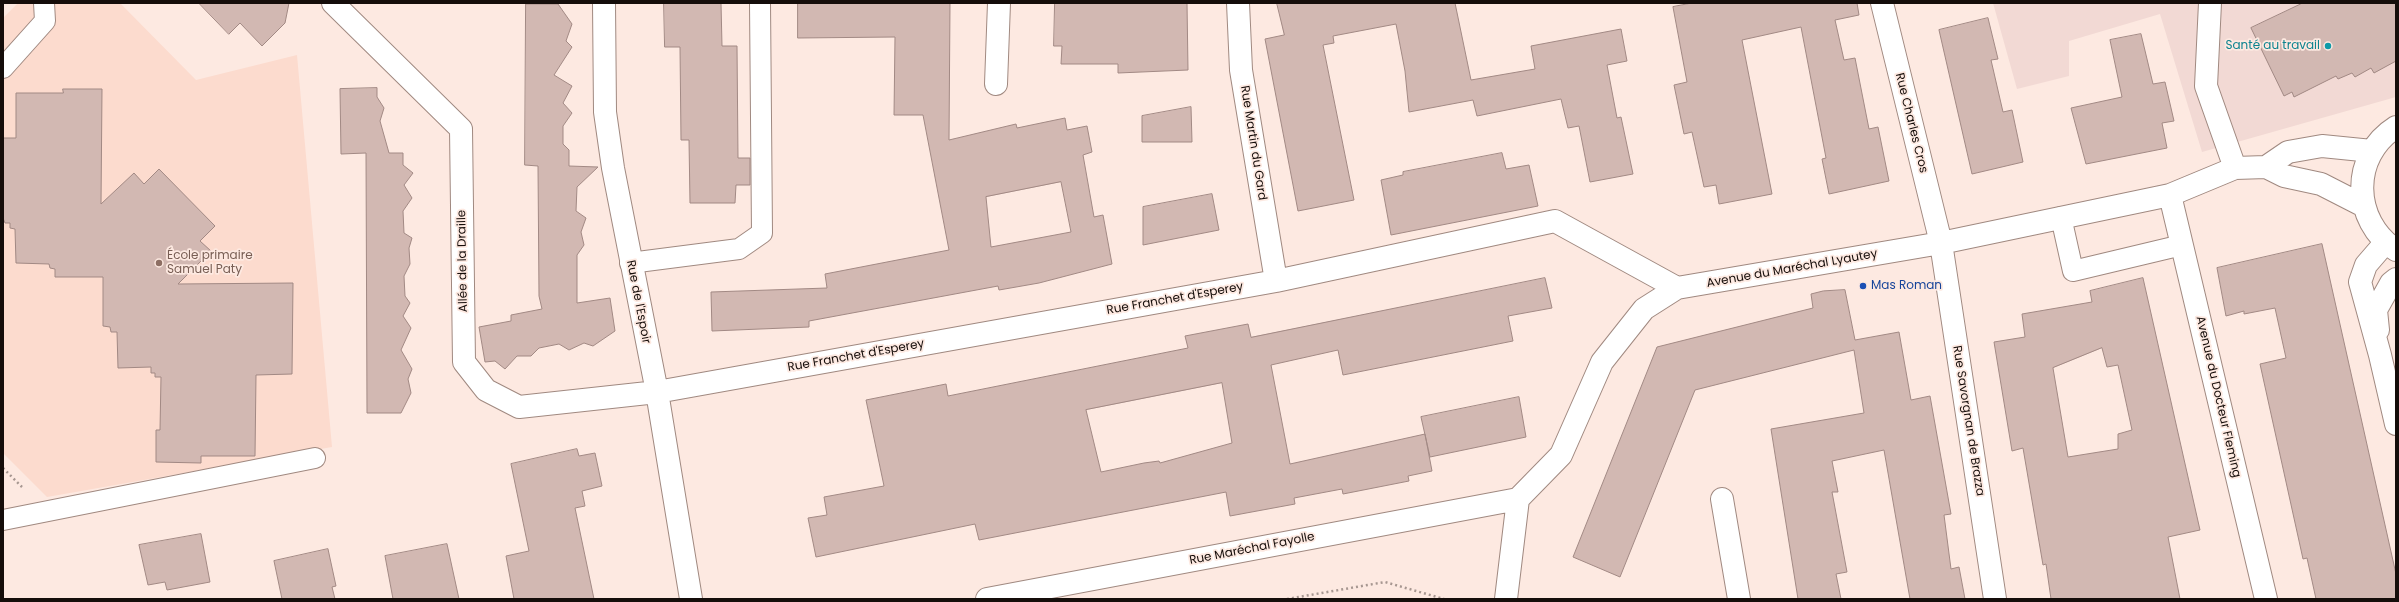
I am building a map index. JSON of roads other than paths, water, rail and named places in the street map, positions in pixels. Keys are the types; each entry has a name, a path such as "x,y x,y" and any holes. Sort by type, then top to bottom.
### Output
{"street":[{"name":"Allée de la Draille","path":"333,3 461,129 464,362 486,390 519,407 657,392"},
{"name":"Rue de l'Espoir","path":"604,3 605,112 613,168 630,263 657,392 691,599"},
{"path":"996,84 999,3"},
{"name":"Rue Martin du Gard","path":"1238,3 1241,70 1276,281"},
{"name":"Rue Charles Cros","path":"1882,3 1941,243"},
{"path":"2210,3 2206,86 2235,168"},
{"path":"2396,127 2386,134 2372,151 2363,173 2364,206 2375,231 2390,246 2366,265 2360,282 2380,355 2396,424"},
{"name":"Avenue du Maréchal Lyautey","path":"1518,499 1561,455 1602,362 1644,309 1677,288 1941,243 2170,195 2235,168 2266,166 2288,152 2322,146 2372,151"},
{"path":"2266,166 2284,176 2321,184 2364,206"},
{"name":"Avenue du Docteur Fleming","path":"2170,195 2266,599"},
{"name":"Rue Franchet d'Esperey","path":"657,392 1276,281 1555,221 1677,288"},
{"name":"Rue Savorgnan de Brazza","path":"1941,243 1995,599"},
{"path":"2380,355 2376,310 2391,283 2396,279"},
{"path":"1506,599 1518,499"},
{"name":"Rue Maréchal Fayolle","path":"987,599 1518,499"},
{"path":"1722,499 1739,599"}],"lane":[{"path":"3,68 45,21 44,3"},
{"path":"630,263 738,249 762,233 760,3"},
{"path":"2061,218 2073,271 2182,245"},
{"path":"3,520 315,458"}],"place":[{"name":"Santé au travail","path":"2328,46"},
{"name":"École primaire Samuel Paty","path":"159,263"},
{"name":"Mas Roman","path":"1863,286"}]}
